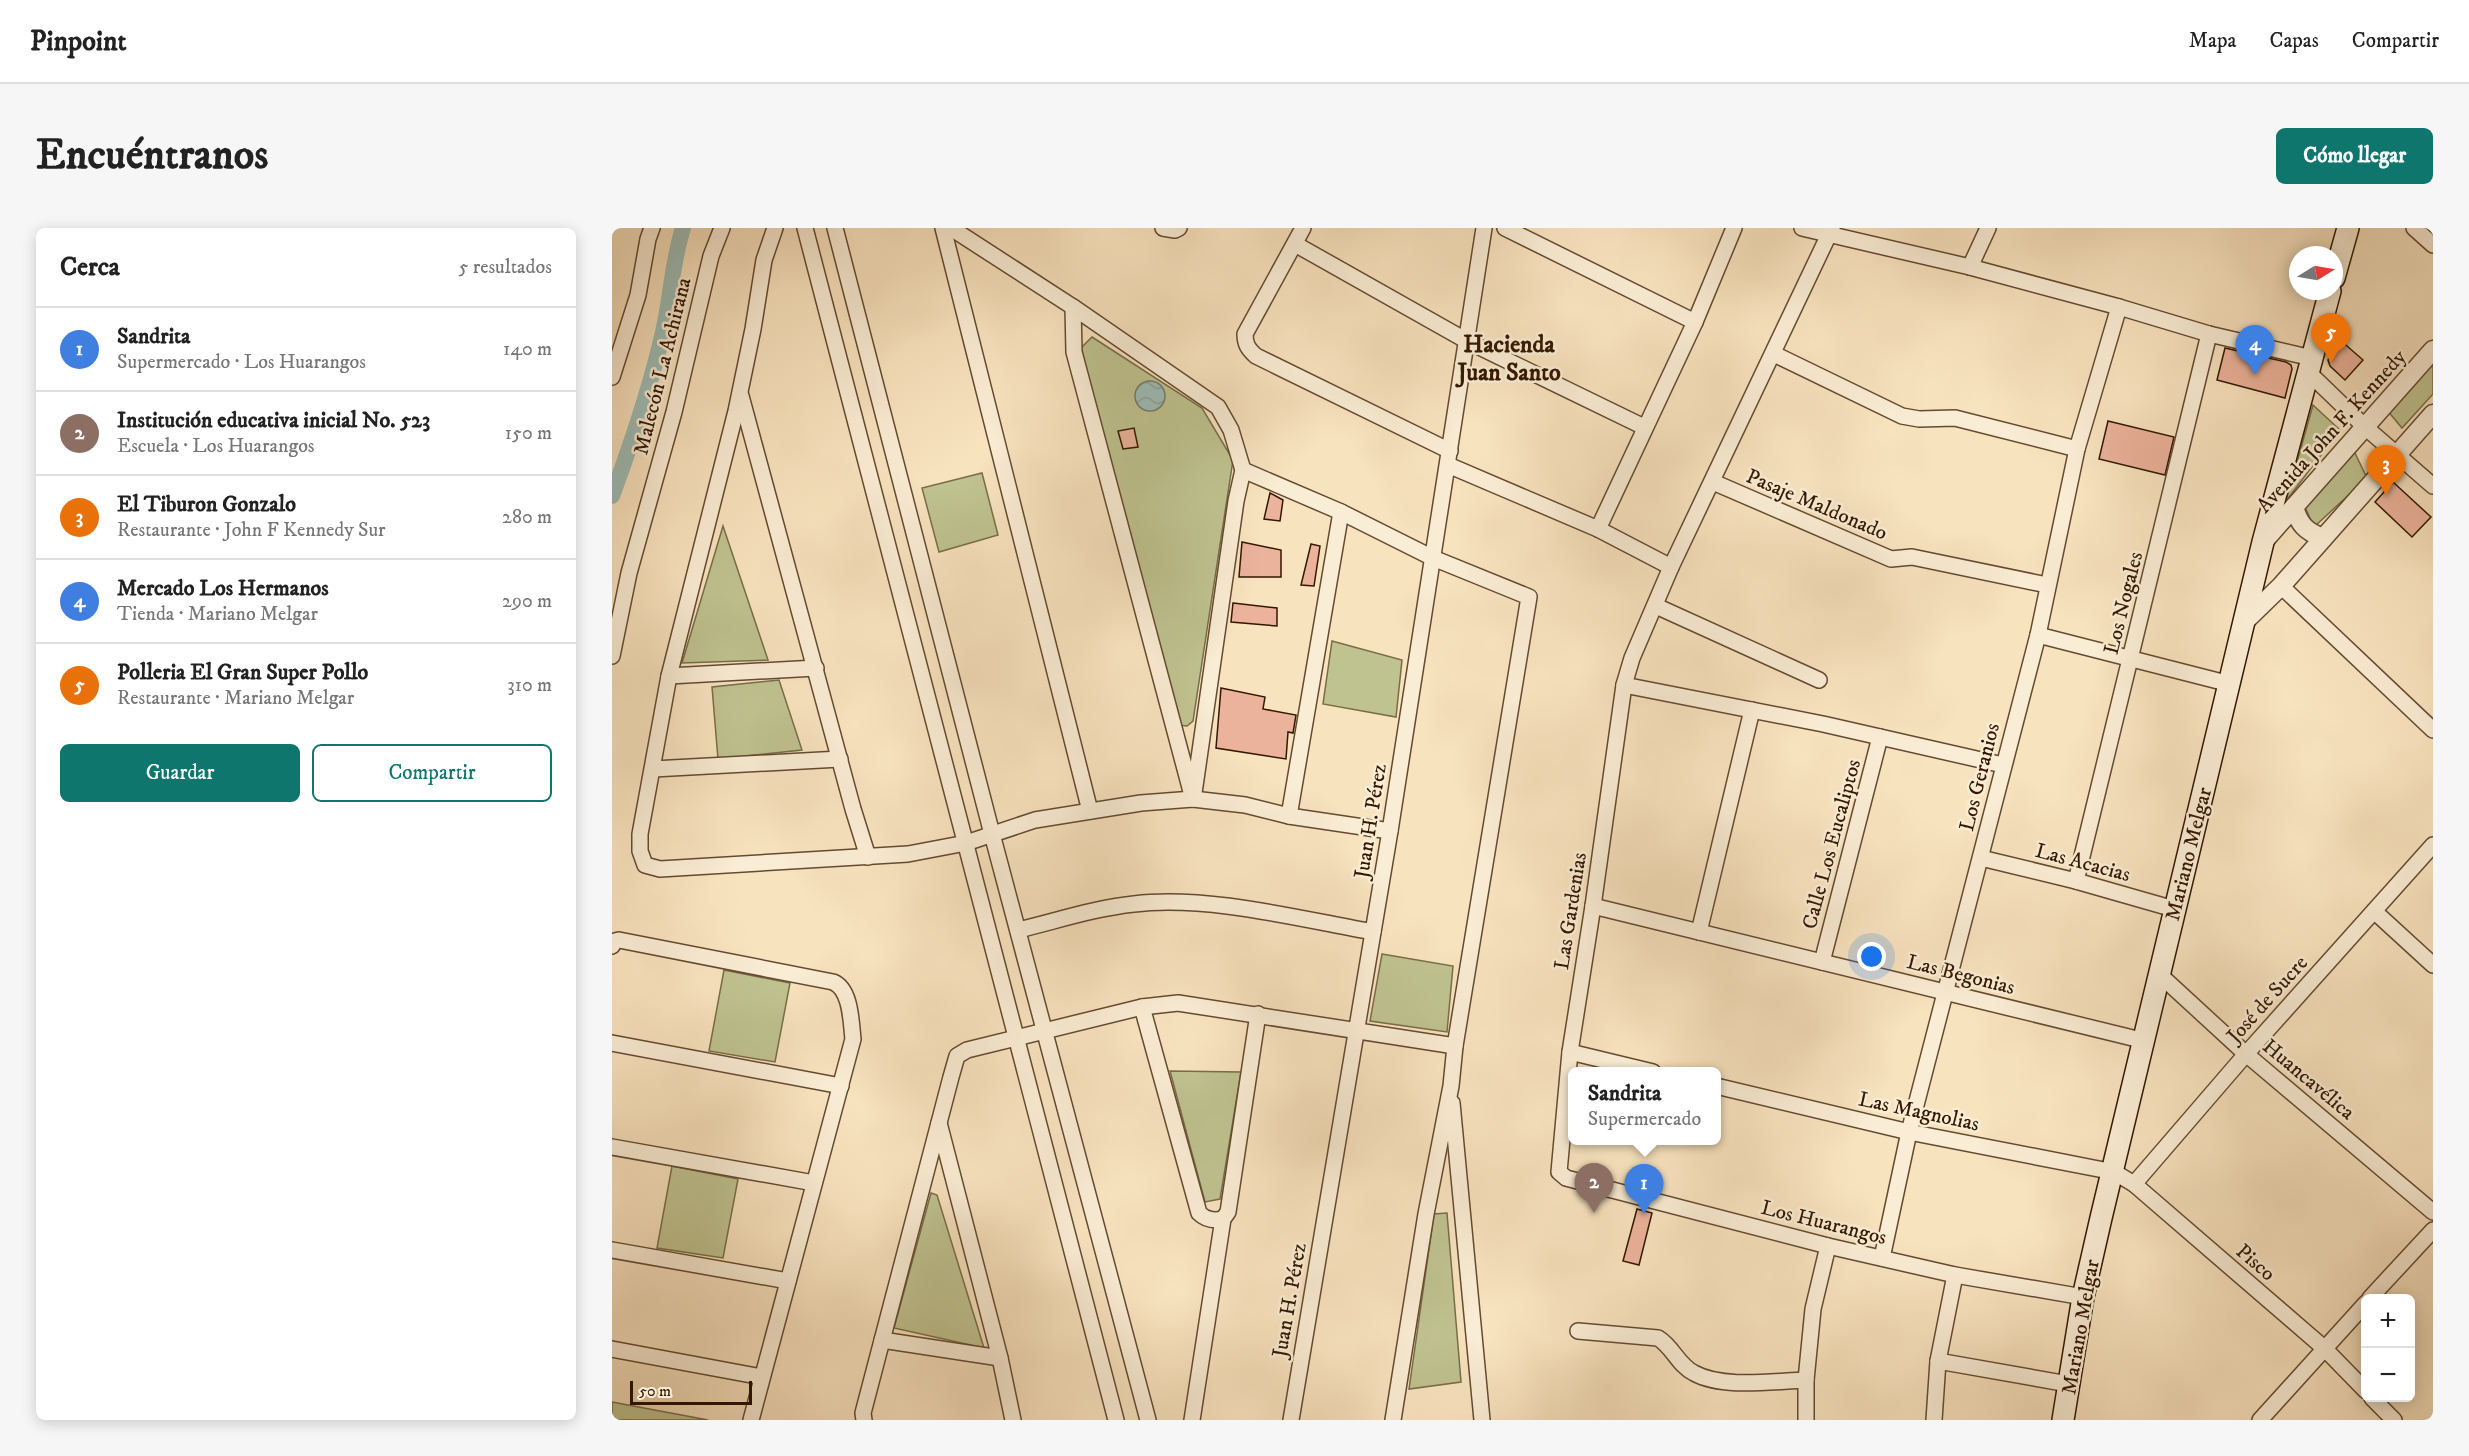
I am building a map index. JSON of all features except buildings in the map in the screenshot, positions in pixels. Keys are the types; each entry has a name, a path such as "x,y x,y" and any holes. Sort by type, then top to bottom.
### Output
{"main road":[{"path":"2342,246 2346,229"},
{"name":"Mariano Melgar","path":"2063,1420 2083,1297 2145,1041 2174,909 2263,542 2328,300"}],"street":[{"path":"612,377 638,295 652,228"},
{"name":"Malecón La Achirana","path":"612,656 629,573 677,402 711,256 722,228"},
{"path":"775,228 764,260 736,411 669,676 640,834 640,852 645,865 660,869 908,854 966,843 1035,820 1142,803 1193,799 1390,831"},
{"path":"805,228 1116,1420"},
{"path":"835,228 1148,1420"},
{"path":"943,228 1090,811"},
{"path":"951,228 1218,407 1229,424 1243,470 1234,512 1193,799"},
{"path":"1303,228 1245,333 1245,342 1249,350 1256,356 1449,458 1598,529 1671,567"},
{"name":"Juan H. Pérez","path":"1291,1420 1390,831 1484,228"},
{"path":"1505,228 1695,322"},
{"path":"1598,529 1695,322 1734,228"},
{"path":"1970,267 1988,228"},
{"path":"2414,228 2433,246"},
{"path":"1808,229 1830,231 2119,307 2310,365 2364,426 2433,486"},
{"name":"Las Gardenias","path":"1569,1067 1624,685 1632,658 1671,567 1774,354 1830,231"},
{"path":"1294,244 1467,341 1644,427"},
{"path":"1072,307 1074,352 1193,799"},
{"name":"Los Geranios","path":"1882,1258 1909,1132 2038,634 2077,449 2119,307"},
{"name":"Los Nogales","path":"2076,881 2209,334"},
{"name":"Avenida John F. Kennedy","path":"2263,542 2433,351"},
{"path":"1774,354 1902,416 1919,419 1955,418 2077,449"},
{"path":"739,391 868,857"},
{"path":"2244,622 2281,586 2433,414"},
{"path":"1243,470 1341,512 1433,558 1527,595 1530,600 1450,1086 1426,1214 1394,1420"},
{"name":"Pasaje Maldonado","path":"1713,482 1891,559 1912,557 2047,585"},
{"path":"2294,507 2300,525 2323,538"},
{"path":"1289,816 1341,512"},
{"path":"2281,586 2433,730"},
{"path":"1656,606 1819,680"},
{"path":"2038,634 2230,684"},
{"path":"669,676 816,668"},
{"path":"1624,685 1881,737 2003,765"},
{"path":"1699,932 1752,710"},
{"name":"Calle Los Eucaliptos","path":"1822,962 1881,737"},
{"path":"653,769 840,759"},
{"name":"José de Sucre","path":"2134,1184 2246,1054 2433,845"},
{"name":"Las Acacias","path":"1981,858 2076,881 2174,909"},
{"path":"1018,930 1134,904 1170,902 1206,904 1373,932"},
{"name":"Las Begonias","path":"1593,906 2145,1041"},
{"path":"2374,911 2433,965"},
{"path":"612,946 619,940 840,985 850,1015 853,1039 751,1420"},
{"name":"Huancavélica","path":"2160,975 2246,1054 2433,1212"},
{"path":"864,1420 863,1413 957,1056 967,1050 1142,1007 1190,1003 1455,1046"},
{"path":"1142,1007 1199,1213 1204,1218 1214,1221 1223,1220"},
{"path":"1192,1420 1223,1220 1228,1212 1258,1014"},
{"path":"612,1043 840,1086"},
{"path":"1570,1052 1636,1067"},
{"name":"Las Gardenias","path":"1559,1172 1568,1074"},
{"path":"1450,1086 1482,1420"},
{"name":"Las Magnolias","path":"1721,1087 1909,1132 2114,1172"},
{"path":"939,1120 1000,1358 1013,1420"},
{"path":"612,1147 814,1183"},
{"name":"Los Huarangos","path":"1559,1172 1566,1178 1828,1246 1955,1275 2083,1297"},
{"name":"Pisco","path":"2114,1172 2134,1184 2324,1348 2361,1386"},
{"path":"2375,1294 2433,1230"},
{"path":"1806,1420 1806,1380 1813,1309 1828,1246"},
{"path":"612,1250 788,1281"},
{"path":"1934,1420 1938,1361 1955,1275"},
{"path":"2260,1420 2361,1308"},
{"path":"1578,1331 1658,1338 1667,1343 1673,1353 1695,1374 1722,1382 1806,1380"},
{"path":"882,1340 1000,1358"},
{"path":"612,1349 762,1377"},
{"path":"1938,1361 2068,1384"},
{"path":"2376,1402 2394,1420"}],"green space":[{"path":"1092,337 1202,408 1233,460 1193,721 1187,726 1178,725 1081,348"},
{"path":"2433,359 2433,394 2402,428 2387,410"},
{"path":"2313,405 2340,430 2286,501"},
{"path":"2353,449 2367,478 2314,527 2305,507"},
{"path":"982,473 998,535 939,552 922,488"},
{"path":"723,526 768,660 682,663"},
{"path":"1332,641 1402,660 1396,717 1323,704"},
{"path":"779,680 802,750 718,759 712,687"},
{"path":"1382,954 1453,966 1447,1032 1370,1021"},
{"path":"724,970 790,983 775,1062 709,1051"},
{"path":"1170,1071 1241,1072 1220,1199 1205,1202"},
{"path":"672,1166 738,1179 723,1258 657,1248"},
{"path":"931,1193 937,1195 984,1348 894,1328"},
{"path":"1447,1213 1461,1382 1409,1389 1434,1214"},
{"path":"612,1402 708,1420 612,1420"}],"water":[{"path":"1150,381 1161,385 1165,396 1161,407 1150,411 1139,407 1135,396 1139,385"}],"waterway":[{"path":"612,496 627,456 658,353 683,228"}],"place":[{"name":"Polleria El Gran Super Pollo","path":"2331,363"},
{"name":"Mercado Los Hermanos","path":"2255,375"},
{"name":"El Tiburon Gonzalo","path":"2386,495"},
{"name":"Institución educativa inicial No. 523","path":"1594,1213"},
{"name":"Sandrita","path":"1644,1214"}],"district":[{"name":"Hacienda Juan Santo","path":"1509,358"}]}
